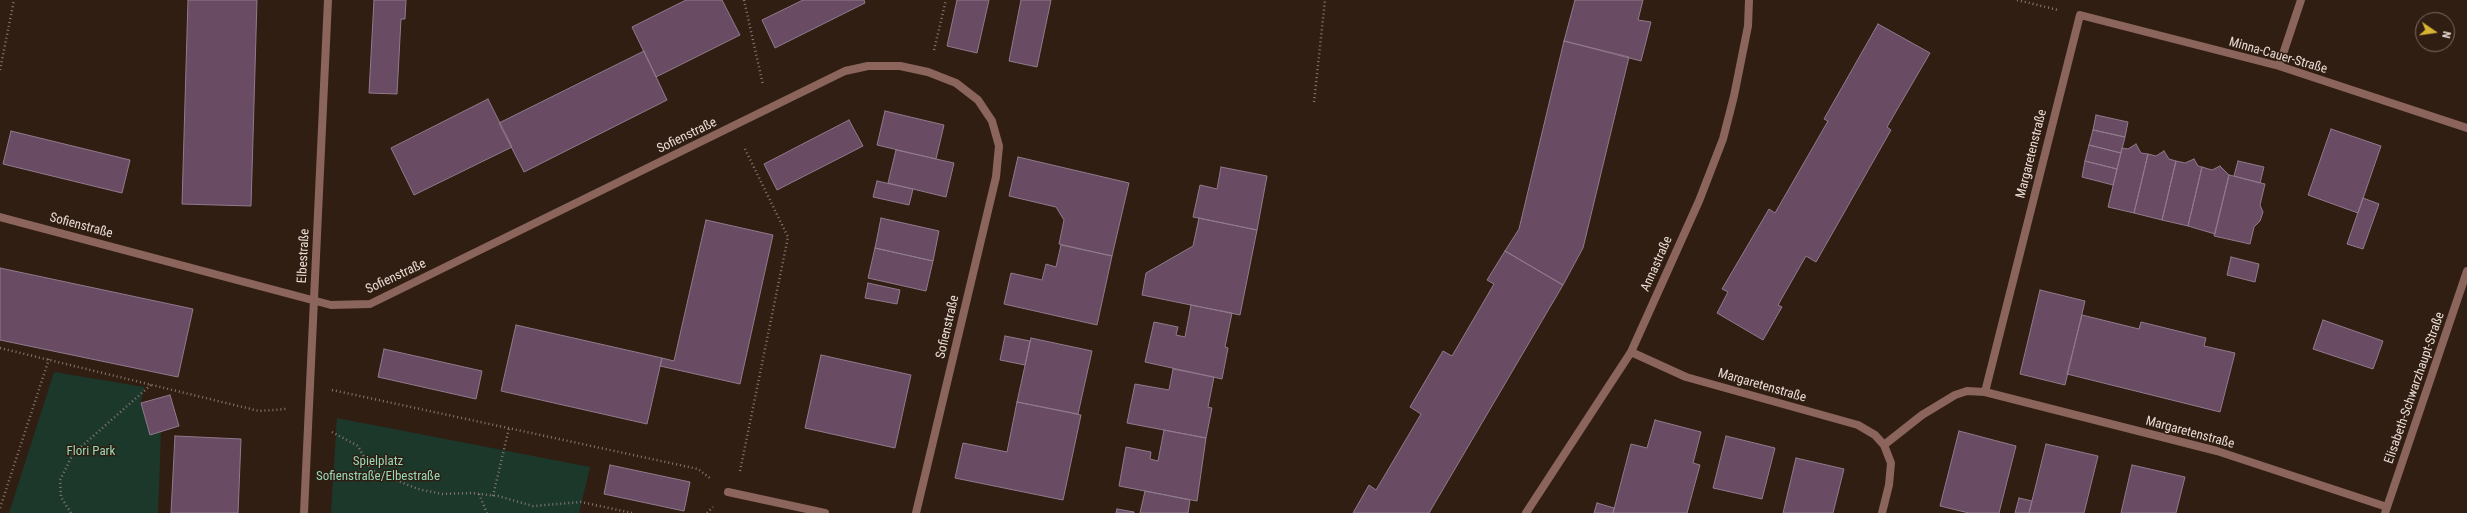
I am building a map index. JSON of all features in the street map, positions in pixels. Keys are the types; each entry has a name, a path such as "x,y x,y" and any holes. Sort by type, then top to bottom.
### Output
{"street":[{"name":"Elbestraße","path":"304,513 328,0"},
{"name":"Annastraße","path":"1526,513 1631,352 1699,201 1723,139 1742,59 1748,26 1749,0"},
{"path":"2278,66 2301,0"},
{"name":"Margaretenstraße","path":"1985,392 2080,15"},
{"name":"Minna-Cauer-Straße","path":"2080,15 2278,66 2467,128"},
{"name":"Sofienstraße","path":"0,216 331,305 370,304 845,71 868,66 900,66 928,72 956,83 978,100 992,121 999,146 996,177 916,513"},
{"name":"Elisabeth-Schwarzhaupt-Straße","path":"2386,510 2467,271"},
{"name":"Margaretenstraße","path":"1631,352 1686,377 1858,425 1875,435 1884,445 1922,415 1955,395 1967,391 1985,392 2217,451 2386,510"},
{"path":"1882,513 1889,485 1890,463 1884,445"},
{"path":"732,493 825,513"}],"path":[{"path":"0,70 14,0"},
{"path":"744,0 768,109"},
{"path":"928,72 946,0"},
{"path":"1314,102 1326,0"},
{"path":"2017,0 2080,15"},
{"path":"310,385 698,469 732,493 788,237 734,126"},
{"path":"0,348 260,411 308,408"},
{"path":"0,508 49,359"},
{"path":"71,513 61,497 60,480 73,454 152,384"},
{"path":"308,420 358,446 371,470 424,490 442,494 479,494 493,496 533,506 581,502 632,513"},
{"path":"493,496 509,428"},
{"path":"479,494 487,513"}],"green space":[{"name":"Flori Park","path":"54,372 144,387 141,403 150,435 161,431 158,513 9,513"},
{"name":"Spielplatz Sofienstraße/Elbestraße","path":"337,418 590,467 579,513 331,513"}],"building":[{"path":"188,0 257,0 251,206 182,204"},
{"path":"374,0 406,0 405,19 401,19 397,94 369,93"},
{"path":"686,0 722,0 740,35 656,77 632,27"},
{"path":"803,0 864,0 865,3 775,48 762,20"},
{"path":"957,0 989,0 977,53 947,46"},
{"path":"1021,0 1051,0 1037,67 1009,61"},
{"path":"1575,0 1643,0 1638,20 1651,22 1641,61 1564,41"},
{"path":"1878,24 1930,53 1887,127 1891,130 1816,262 1806,256 1778,305 1782,307 1763,340 1717,313 1728,292 1722,289 1769,209 1775,213 1828,121 1824,119"},
{"path":"1564,41 1629,57 1583,248 1563,285 1505,251 1519,229"},
{"path":"644,51 667,100 524,172 499,123"},
{"path":"488,99 512,147 414,195 391,148"},
{"path":"885,111 944,125 936,159 877,145"},
{"path":"2096,115 2128,122 2125,137 2093,130"},
{"path":"849,120 863,146 777,190 764,164"},
{"path":"2331,129 2381,146 2358,213 2308,195"},
{"path":"2093,130 2125,137 2121,153 2089,145"},
{"path":"11,131 130,160 122,193 3,164"},
{"path":"2136,144 2141,153 2148,154 2134,213 2108,207 2122,148 2128,149"},
{"path":"2089,145 2121,153 2117,169 2085,161"},
{"path":"896,150 954,163 946,197 888,183"},
{"path":"2164,151 2169,159 2176,161 2162,220 2134,213 2148,154 2156,156"},
{"path":"1018,157 1129,183 1112,256 1059,244 1064,220 1056,207 1009,196"},
{"path":"2194,159 2198,166 2202,167 2188,226 2162,220 2176,161 2185,163"},
{"path":"2085,161 2117,169 2113,185 2082,177"},
{"path":"2238,161 2264,167 2260,183 2234,176"},
{"path":"2220,166 2229,175 2215,234 2188,226 2202,167 2212,170"},
{"path":"1221,167 1267,176 1257,230 1193,217 1200,185 1217,189"},
{"path":"2229,175 2265,184 2260,205 2263,212 2260,221 2254,227 2250,244 2214,236"},
{"path":"877,181 913,189 909,205 873,197"},
{"path":"2363,198 2379,204 2363,249 2347,244"},
{"path":"881,218 939,231 933,261 875,248"},
{"path":"1199,218 1257,230 1240,315 1142,295 1146,273 1193,246"},
{"path":"706,220 773,235 740,384 660,366 662,358 674,361"},
{"path":"1061,245 1112,256 1097,325 1004,304 1011,273 1042,280 1046,264 1056,267"},
{"path":"875,248 933,261 926,291 868,278"},
{"path":"1505,251 1563,285 1429,513 1353,513 1369,485 1376,490 1421,414 1410,407 1443,351 1452,356 1494,284 1487,280"},
{"path":"2231,257 2259,264 2255,282 2227,275"},
{"path":"0,268 193,309 178,377 0,340"},
{"path":"868,283 900,290 897,304 865,298"},
{"path":"2040,290 2085,301 2065,385 2020,374"},
{"path":"1191,305 1232,313 1225,347 1228,348 1222,379 1145,362 1154,322 1178,327 1176,335 1185,337"},
{"path":"2082,315 2139,329 2141,322 2206,338 2204,346 2235,353 2220,412 2067,374"},
{"path":"2323,320 2383,341 2373,369 2313,349"},
{"path":"516,325 662,358 647,424 501,391"},
{"path":"1005,336 1030,341 1025,365 1000,360"},
{"path":"1031,338 1092,351 1078,414 1017,402"},
{"path":"384,349 482,371 476,399 378,377"},
{"path":"821,355 911,375 895,448 805,428"},
{"path":"1173,369 1214,377 1208,407 1212,408 1206,438 1127,423 1135,384 1169,390"},
{"path":"170,395 179,426 150,435 141,403"},
{"path":"1017,402 1081,415 1063,500 955,478 963,443 1007,452"},
{"path":"1655,420 1701,432 1693,463 1700,465 1687,513 1613,513 1631,444 1647,448"},
{"path":"1164,430 1206,438 1197,501 1119,486 1126,447 1151,452 1150,459 1158,461"},
{"path":"1959,431 2016,446 1999,513 1969,513 1940,506"},
{"path":"175,436 241,439 238,513 171,513"},
{"path":"1726,436 1775,448 1762,499 1713,488"},
{"path":"2046,444 2098,456 2084,513 2029,513"},
{"path":"1796,458 1844,469 1833,513 1783,513"},
{"path":"610,465 690,482 684,511 604,494"},
{"path":"2132,465 2185,477 2176,513 2121,513"},
{"path":"1145,491 1190,500 1188,513 1140,513"},
{"path":"2019,498 2032,501 2029,513 2015,513"},
{"path":"1597,503 1614,508 1613,513 1594,513"},
{"path":"1117,509 1134,512 1134,513 1116,513"}]}
